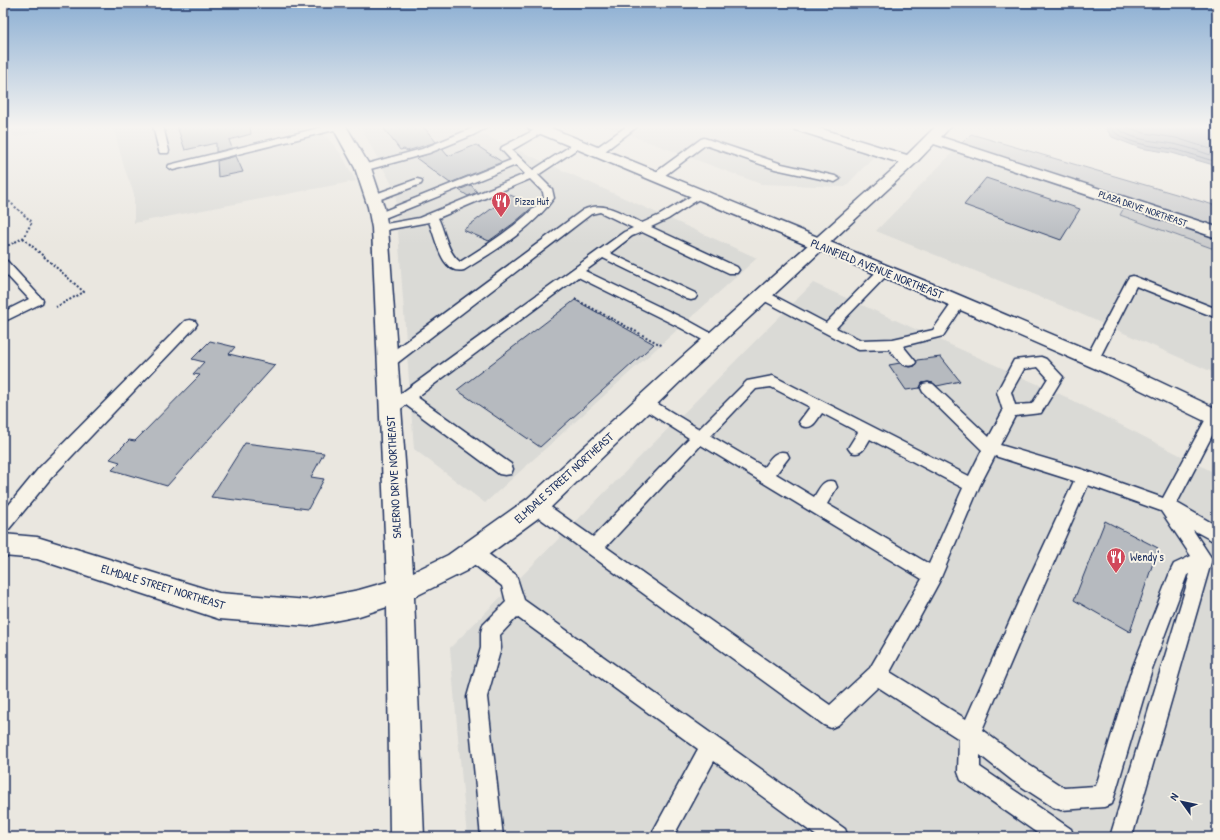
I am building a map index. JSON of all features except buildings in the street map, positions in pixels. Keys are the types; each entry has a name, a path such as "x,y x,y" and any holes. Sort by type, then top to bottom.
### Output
{"street":[{"name":"SALERNO DRIVE NORTHEAST","path":"361,165 377,215 387,363 398,403 400,591 407,837"},
{"name":"PLAINFIELD AVENUE NORTHEAST","path":"628,165 884,271 1092,360 1216,418"},
{"name":"ELMDALE STREET NORTHEAST","path":"3,545 37,548 219,606 308,613 359,603 400,591 457,563 473,553 536,506 713,340 905,165"},
{"name":"PLAZA DRIVE NORTHEAST","path":"1013,165 1217,233"}],"lane":[{"path":"173,167 180,165"},
{"path":"363,168 376,165"},
{"path":"377,215 507,165"},
{"path":"432,217 440,235 445,255 453,263 460,267 507,235 541,209 550,198 548,190 522,165"},
{"path":"377,215 422,221 532,175 547,165"},
{"path":"656,177 672,165"},
{"path":"774,165 835,179"},
{"path":"377,215 417,182"},
{"path":"505,469 398,403 628,234 664,217 698,194"},
{"path":"387,363 587,212 594,209 602,209 733,270"},
{"path":"602,253 691,296"},
{"path":"3,264 37,300 3,318"},
{"path":"827,330 884,271"},
{"path":"577,272 686,325 713,340"},
{"path":"1092,360 1133,280 1217,314"},
{"path":"763,295 827,330 859,345 893,344 938,333 959,303"},
{"path":"3,524 45,473 190,324"},
{"path":"1041,362 1050,342"},
{"path":"893,344 909,362"},
{"path":"1010,411 1036,409 1056,377 1041,362"},
{"path":"536,506 831,718 877,675 933,576 972,485 1010,411 1004,392 1019,364 1041,362"},
{"path":"594,548 752,385 773,381 972,485"},
{"path":"928,388 990,448 1084,477 1167,506 1217,535"},
{"path":"645,403 933,576"},
{"path":"807,422 819,406"},
{"path":"1167,506 1216,418"},
{"path":"856,448 867,431"},
{"path":"766,476 780,457"},
{"path":"1063,837 969,772 970,734 1030,595 1084,477"},
{"path":"817,506 829,487"},
{"path":"1167,506 1203,559"},
{"path":"473,553 510,580 516,605 837,837"},
{"path":"877,675 970,734 1020,773 1061,799 1104,796 1142,669 1180,570 1203,559"},
{"path":"1121,837 1203,559"},
{"path":"492,837 477,697 491,648 490,632 516,605"},
{"path":"661,837 712,746"}],"path":[{"path":"3,196 32,222 23,238 3,248"},
{"path":"575,299 663,346"}],"shaded area":[{"path":"124,165 347,165 356,181 134,223 134,194"},
{"path":"381,165 551,165 757,258 485,503 414,449 395,190"},
{"path":"711,165 865,165 845,187 761,184"},
{"path":"940,165 1014,165 1127,202 1120,215 1217,250 1217,374 1067,308 876,231"},
{"path":"1014,165 1078,165 1217,206 1217,250 1120,215 1127,202"},
{"path":"813,283 1064,396 1217,474 1217,837 467,837 450,648"}],"place":[{"name":"Pizza Hut","path":"501,218"},
{"name":"Wendy's","path":"1116,574"}]}
